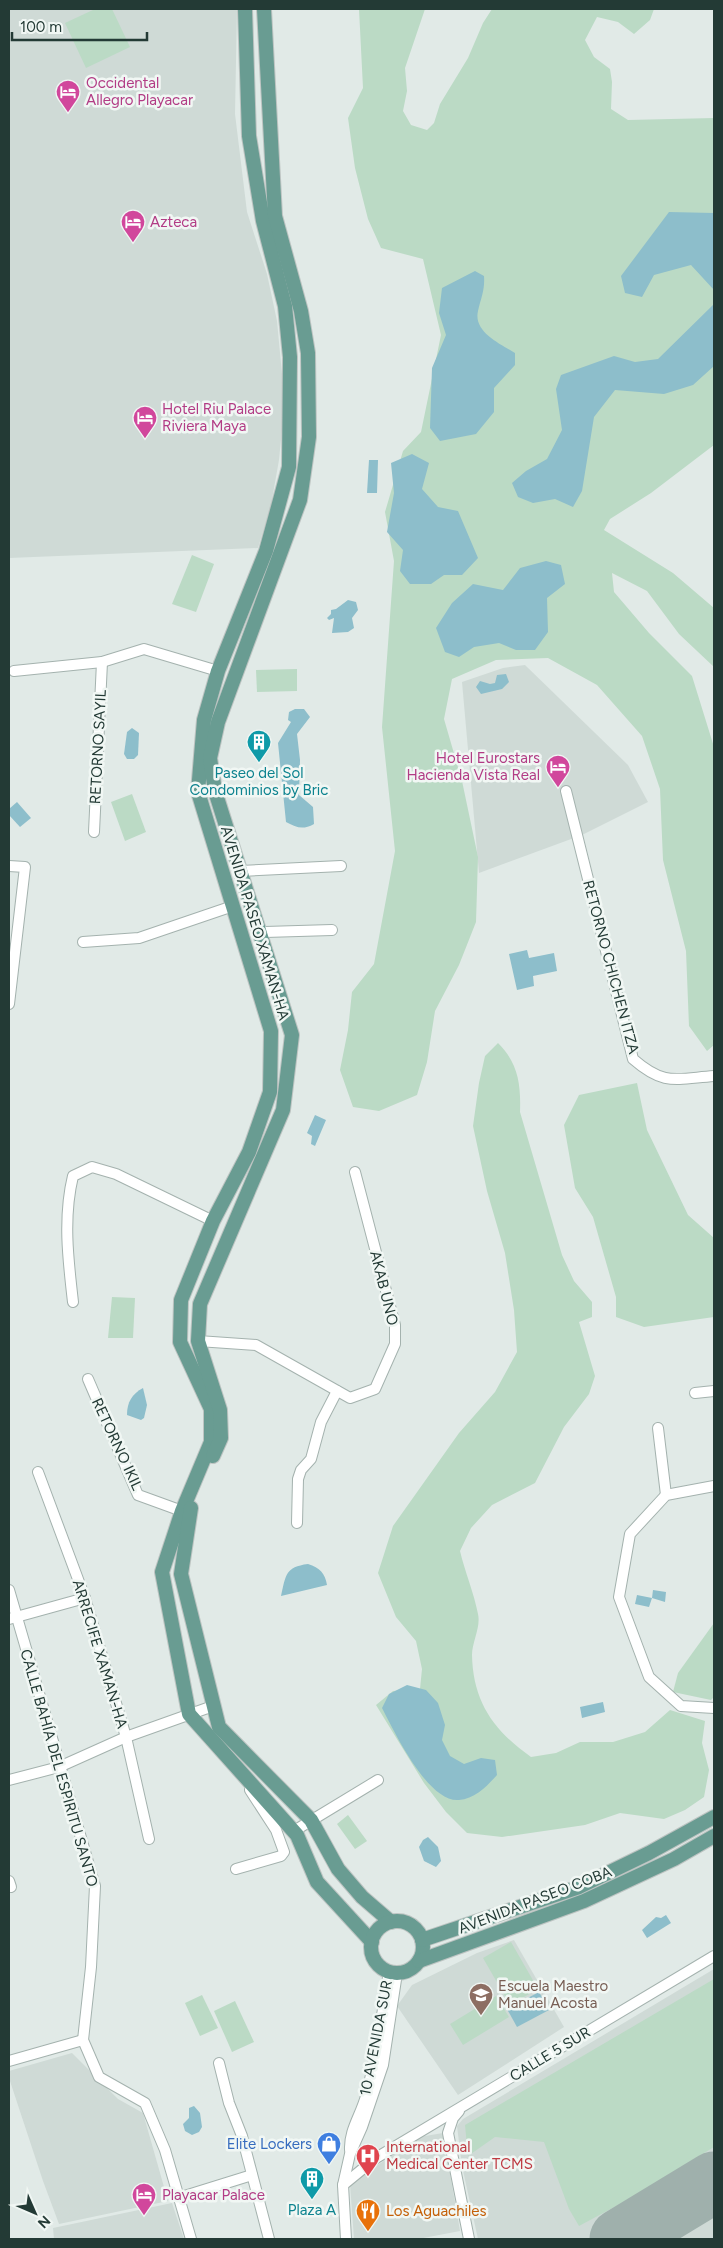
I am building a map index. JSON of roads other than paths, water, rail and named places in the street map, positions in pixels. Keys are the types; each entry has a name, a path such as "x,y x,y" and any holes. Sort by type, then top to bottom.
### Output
{"main road":[{"name":"AVENIDA PASEO XAMAN-HA","path":"190,1714 162,1572 182,1511 211,1442 211,1409 180,1342 181,1300 213,1221 249,1152 270,1092 270,1031 198,792 218,671 266,551 288,467 290,357 285,306 263,221 249,136 246,9"},
{"name":"AVENIDA PASEO XAMAN-HA","path":"264,9 275,216 301,311 308,353 310,437 300,500 211,721 210,758 215,791 292,1035 283,1110 200,1304 198,1341 220,1410 221,1438 189,1512 180,1574 219,1727 311,1820 338,1869 362,1897 391,1922"},
{"path":"221,867 239,866"},
{"path":"247,954 265,948"},
{"path":"236,1177 252,1183"},
{"path":"199,1257 217,1263"},
{"path":"190,1714 294,1830 317,1882 372,1942"},
{"name":"AVENIDA PASEO COBA","path":"422,1940 579,1887 649,1854 714,1817"},
{"name":"AVENIDA PASEO COBA","path":"419,1962 584,1901 674,1859 714,1836"},
{"path":"398,1921 411,1925 422,1940 423,1947 419,1962 405,1972 393,1972 382,1968 373,1957 372,1942 378,1930 391,1922 398,1921"}],"street":[{"path":"14,671 102,662 144,649 218,671"},
{"name":"RETORNO SAYIL","path":"94,832 102,662"},
{"name":"RETORNO CHICHEN ITZA","path":"566,791 633,1059 650,1074 667,1080 714,1076"},
{"path":"9,866 25,867 9,1004"},
{"path":"239,866 341,866"},
{"path":"83,942 139,938 232,906"},
{"path":"259,930 265,932 332,930"},
{"path":"73,1302 68,1254 67,1201 73,1176 92,1167 116,1174 213,1221"},
{"name":"AKAB UNO","path":"198,1341 256,1344 350,1398 375,1389 395,1344 395,1324 355,1172"},
{"name":"RETORNO IKIL","path":"88,1379 138,1494 182,1511"},
{"path":"297,1523 298,1479 302,1470 311,1459 321,1422 337,1391"},
{"path":"694,1393 714,1391"},
{"path":"658,1428 666,1495"},
{"name":"ARRECIFE XAMAN-HA","path":"38,1472 85,1598 126,1737 149,1840"},
{"path":"714,1486 666,1495 630,1534 619,1597 649,1677 681,1706 714,1708"},
{"name":"CALLE BAHÍA DEL ESPIRITU SANTO","path":"9,1590 12,1618 95,1886 91,1967 83,2040 99,2077 145,2103 164,2150 191,2239"},
{"path":"12,1618 85,1598"},
{"path":"9,1780 59,1767 126,1737 213,1706"},
{"path":"234,1764 276,1830 284,1852 281,1856 236,1869"},
{"path":"294,1830 378,1780"},
{"name":"CALLE 5 SUR","path":"343,2185 376,2158 714,1956"},
{"name":"10 AVENIDA SUR","path":"343,2185 350,2154 350,2138 366,2098 393,1972"},
{"path":"9,2061 83,2040"},
{"path":"218,2063 252,2175 268,2239"},
{"path":"463,2107 453,2118 448,2133 469,2239"},
{"path":"428,2126 443,2129 448,2133"},
{"path":"350,2154 356,2160 366,2161 376,2158"},
{"path":"178,2198 252,2175"},
{"path":"343,2185 346,2239"}],"water":[{"path":"669,212 714,213 714,290 691,265 654,275 642,297 625,293 621,276"},
{"path":"475,271 484,276 478,311 480,325 489,336 515,353 515,365 494,388 494,412 476,434 440,441 430,428 432,368 446,335 439,313 442,288"},
{"path":"714,304 714,366 693,385 664,394 615,390 594,417 582,491 573,507 555,499 533,503 518,497 512,483 526,471 547,459 562,430 556,389 561,375 614,356 635,362 658,359"},
{"path":"412,454 429,463 422,489 438,507 458,511 478,558 462,575 444,575 431,584 410,584 400,571 403,550 387,532 394,493 391,463"},
{"path":"369,460 378,460 377,493 367,493"},
{"path":"546,561 561,565 565,584 547,598 548,632 535,650 516,650 499,643 474,647 459,657 445,652 436,628 452,603 473,584 503,590 520,568"},
{"path":"348,600 356,602 358,610 352,618 354,628 348,632 332,633 334,618 329,620 327,618 331,614 331,610 336,609"},
{"path":"506,674 509,682 502,689 481,694 476,687 480,681 490,684 495,683 497,675"},
{"path":"295,709 304,709 310,717 297,734 300,760 299,795 313,807 314,824 303,828 286,822 278,743 291,722 288,720 289,712"},
{"path":"132,728 139,733 138,755 134,759 127,759 124,754 127,732"},
{"path":"17,802 31,818 20,827 9,815 9,809"},
{"path":"527,950 529,958 554,953 557,971 533,976 534,986 517,990 509,954"},
{"path":"315,1115 326,1120 315,1146 311,1144 312,1136 307,1133"},
{"path":"143,1388 147,1405 144,1418 141,1420 127,1415 127,1410 131,1399"},
{"path":"308,1564 316,1567 321,1572 325,1577 327,1585 281,1596 288,1573 295,1567"},
{"path":"653,1590 666,1592 665,1602 652,1598"},
{"path":"637,1595 652,1598 649,1607 635,1604"},
{"path":"407,1685 426,1690 438,1703 445,1725 442,1740 450,1756 464,1764 481,1758 495,1760 497,1775 475,1795 459,1800 447,1798 424,1778 403,1748 382,1708 389,1694"},
{"path":"603,1702 605,1712 582,1718 580,1707"},
{"path":"428,1837 438,1847 441,1861 436,1867 424,1861 419,1847 423,1840"},
{"path":"666,1915 671,1923 647,1938 642,1930 656,1917 661,1918"},
{"path":"539,1992 549,2010 517,2027 507,2009"},
{"path":"194,2106 200,2113 202,2127 199,2132 192,2135 185,2131 183,2124 189,2118 189,2108"}],"place":[{"name":"Occidental Allegro Playacar","path":"68,113"},
{"name":"Azteca","path":"133,243"},
{"name":"Hotel Riu Palace Riviera Maya","path":"145,439"},
{"name":"Paseo del Sol Condominios by Bric","path":"259,763"},
{"name":"Hotel Eurostars Hacienda Vista Real","path":"558,788"},
{"name":"Escuela Maestro Manuel Acosta","path":"481,2016"},
{"name":"Elite Lockers","path":"329,2165"},
{"name":"International Medical Center TCMS","path":"368,2177"},
{"name":"Plaza A","path":"312,2200"},
{"name":"Playacar Palace","path":"144,2216"},
{"name":"Los Aguachiles","path":"368,2232"}]}
